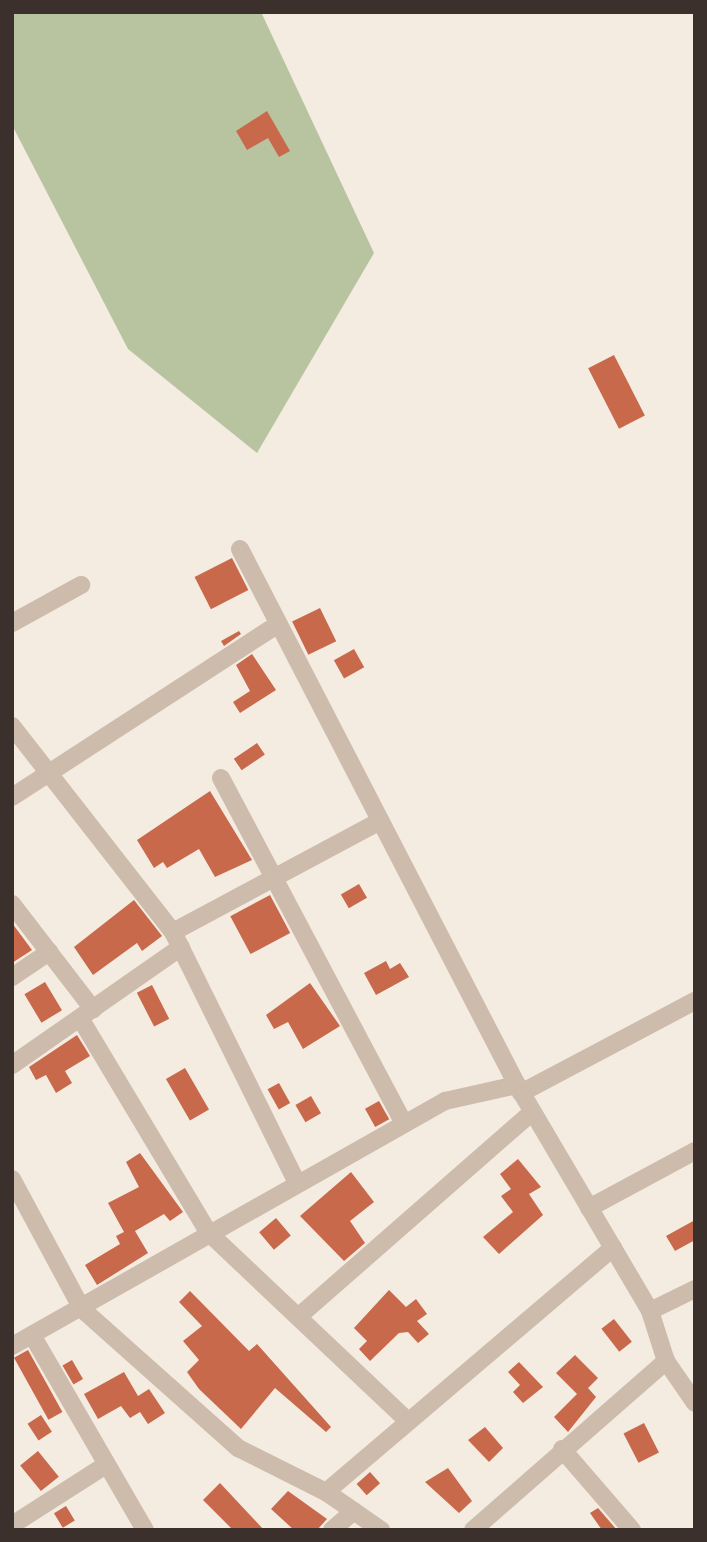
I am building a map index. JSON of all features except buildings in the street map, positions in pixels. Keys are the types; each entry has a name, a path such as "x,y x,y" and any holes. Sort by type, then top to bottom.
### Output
{"street":[{"path":"240,549 519,1089 650,1311 666,1361 695,1403"},
{"path":"12,624 81,585"},
{"path":"12,797 278,624"},
{"path":"12,726 177,940 297,1183"},
{"path":"221,778 404,1124"},
{"path":"12,1065 87,1013 177,940 274,878 380,821"},
{"path":"12,904 49,952 87,1013 208,1232 407,1420"},
{"path":"12,977 49,952"},
{"path":"12,1346 82,1309 208,1232 462,1094 519,1089 695,1001"},
{"path":"298,1317 532,1112"},
{"path":"589,1208 695,1151"},
{"path":"12,1179 20,1214 82,1309 238,1448 326,1492 381,1530"},
{"path":"326,1492 407,1420 612,1248"},
{"path":"650,1311 695,1289"},
{"path":"32,1335 145,1530"},
{"path":"473,1530 562,1449 666,1361"},
{"path":"562,1449 632,1530"},
{"path":"12,1525 106,1465"},
{"path":"332,1530 354,1511"}],"green space":[{"path":"12,12 261,12 374,253 257,453 128,349 12,125"}]}
